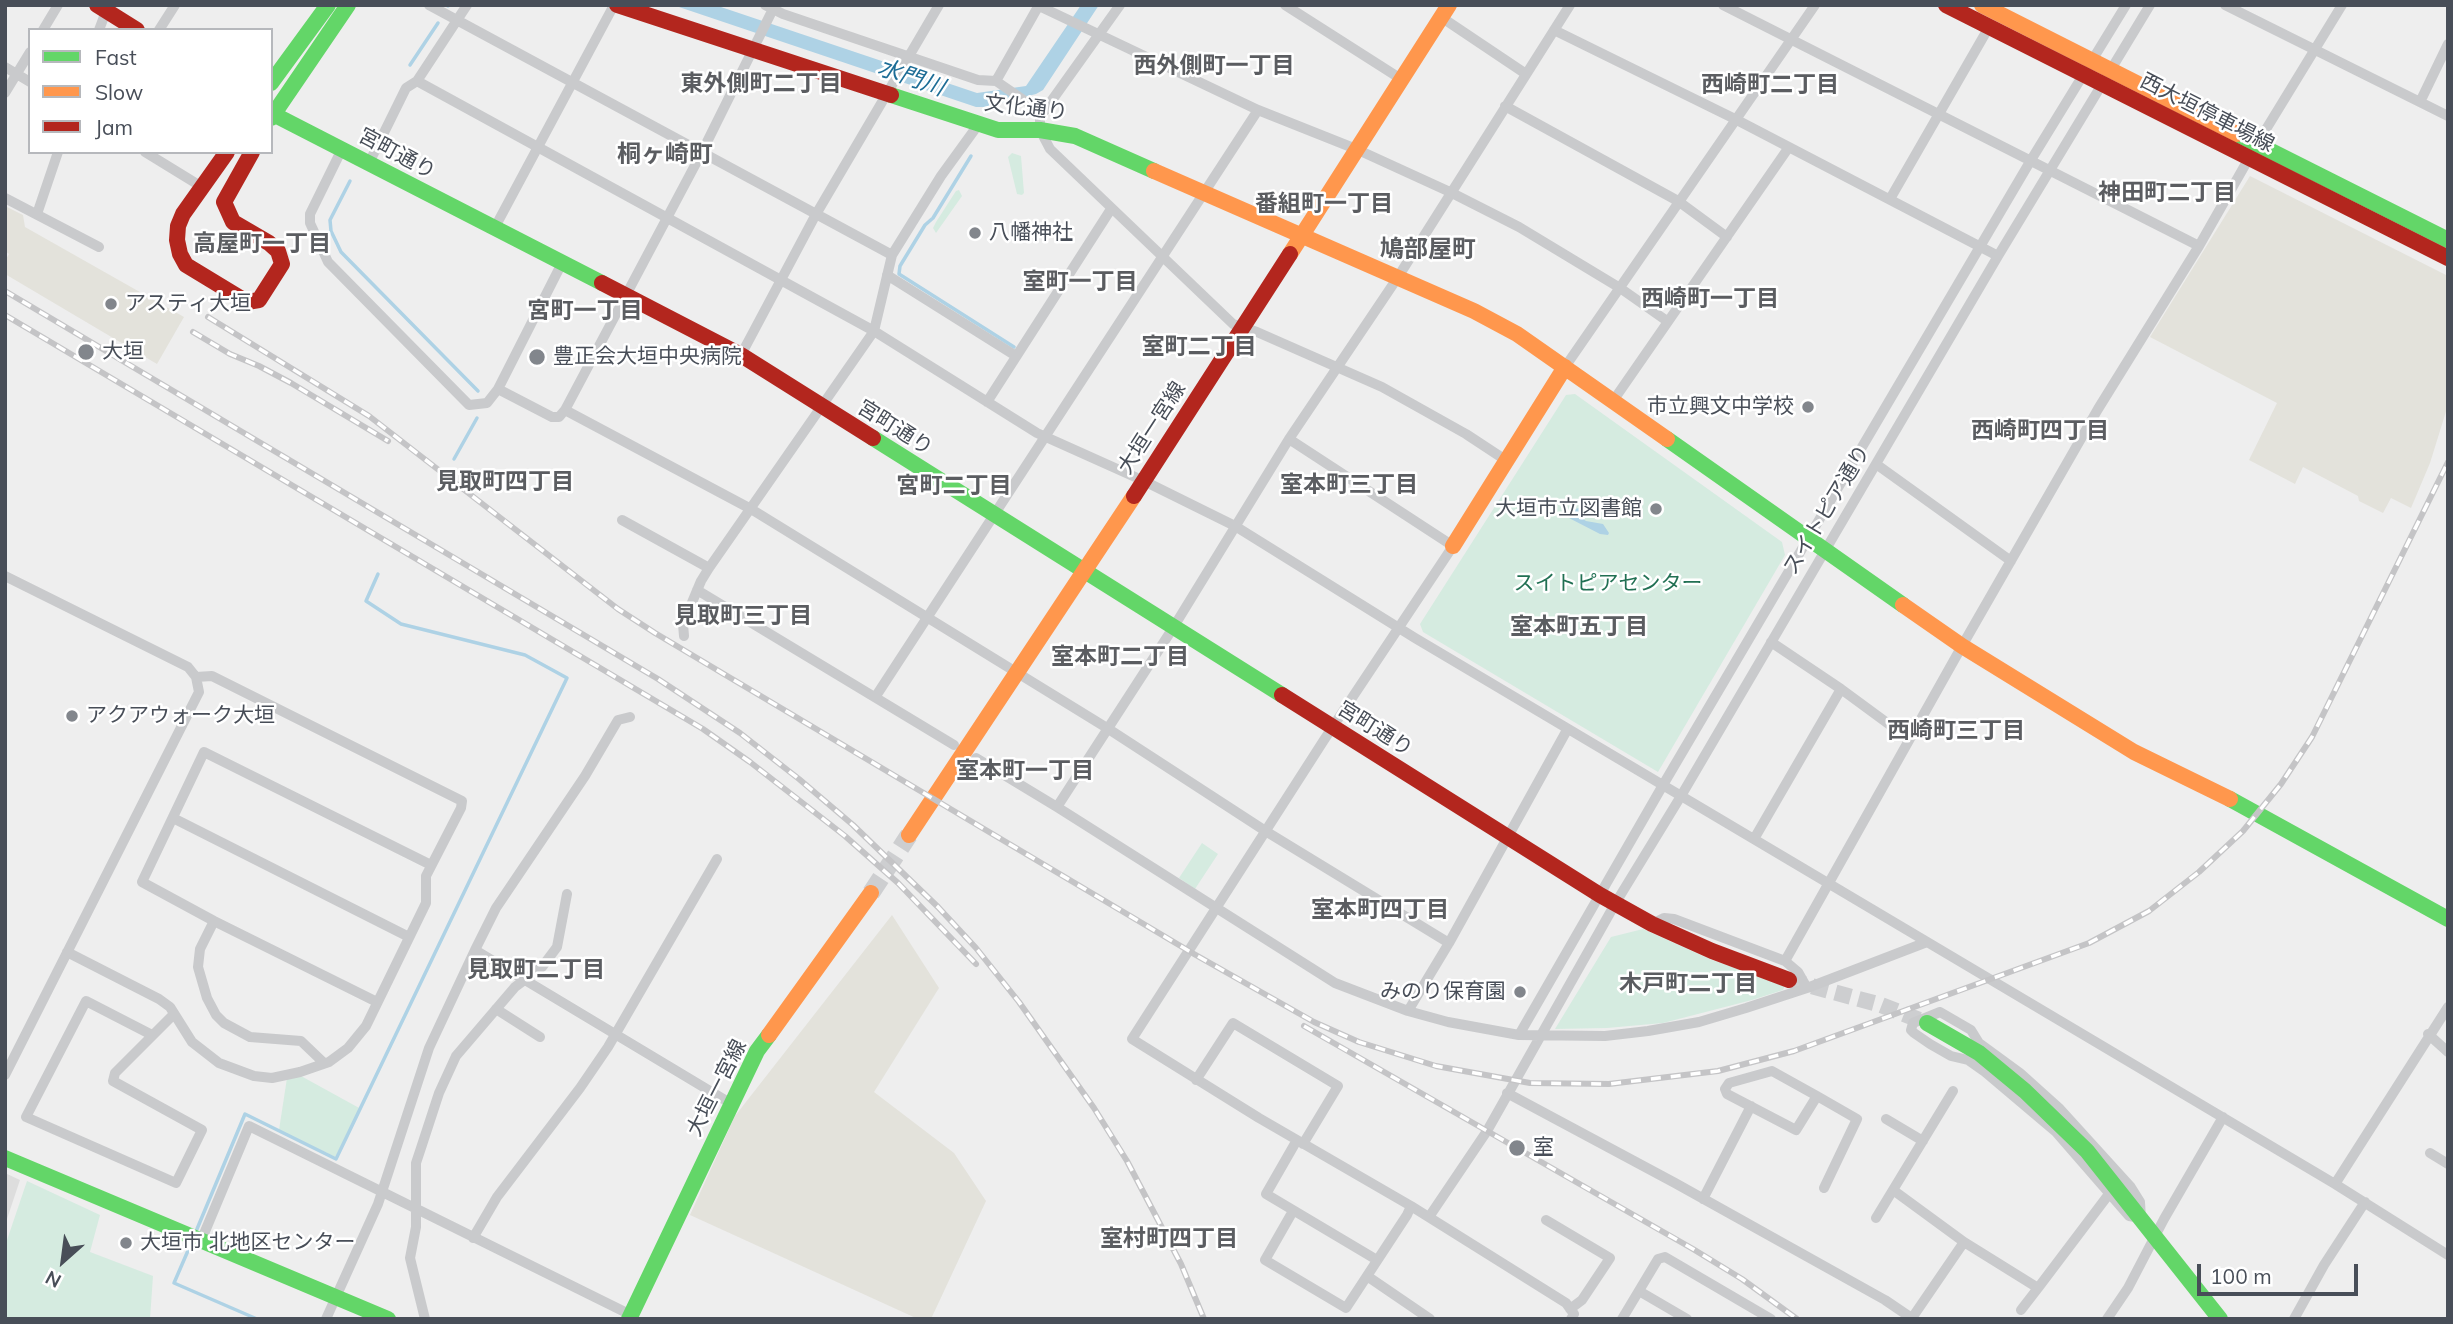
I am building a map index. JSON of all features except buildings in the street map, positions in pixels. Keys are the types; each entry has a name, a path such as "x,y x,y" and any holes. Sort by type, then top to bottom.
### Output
{"street":[{"path":"44,28 58,5"},
{"path":"160,28 175,5"},
{"path":"273,80 328,5"},
{"path":"273,114 348,5"},
{"path":"429,5 815,216 892,255"},
{"path":"369,163 406,88 417,81 467,5"},
{"path":"494,229 616,5"},
{"name":"文化通り","path":"616,5 756,45 889,89 978,125 998,130 1040,124 1075,136 1474,311 1517,334 1962,646 2134,752 2257,812 2448,919"},
{"path":"741,355 815,216 939,5"},
{"path":"999,84 1038,5 1258,110 1356,149 1450,192 1519,227 1620,288 1667,321"},
{"path":"1040,124 1120,5"},
{"path":"1285,5 1401,79"},
{"path":"1057,807 1173,628 1289,439 1398,277 1570,5"},
{"path":"1723,5 2199,246"},
{"path":"1546,1220 1610,1258 1574,1315 1566,1303 1429,1217 1132,1040 1397,628 1407,618 1565,367 1815,5"},
{"name":"西大垣停車場線","path":"1982,5 2087,68"},
{"path":"1519,1035 2031,160 2126,5"},
{"name":"スイトピア通り","path":"1429,1217 1487,1131 1615,904 1998,256 2150,5"},
{"path":"2225,5 2448,116"},
{"path":"1785,961 2098,409 2199,246 2342,5"},
{"path":"99,28 104,7 134,28"},
{"name":"西大垣停車場線","path":"1958,8 1989,27 2107,77 2254,151 2448,240"},
{"path":"498,389 552,417 559,417 565,410 702,152 756,45 770,10 905,60 999,84 1028,103 1050,149 1233,324 1406,400 1466,433 1507,461"},
{"path":"1445,11 1526,74"},
{"name":"大垣一宮線","path":"909,835 1144,481 1445,11"},
{"path":"1890,199 1989,27"},
{"path":"1554,30 1735,119 1998,256"},
{"path":"2420,102 2448,44"},
{"path":"5,93 28,55"},
{"path":"5,67 28,81"},
{"path":"417,81 874,331 1045,437 1144,481 1235,526 1397,628 2223,1117 2448,1255"},
{"path":"1505,106 1678,201 1727,237"},
{"path":"876,696 1258,110"},
{"name":"宮町通り","path":"273,115 741,355 1615,904 1651,925 1789,980"},
{"path":"684,636 683,624 709,568 874,331 892,255 978,125"},
{"path":"1612,401 1789,147"},
{"path":"342,149 310,214 310,223 328,262 469,405 487,402 498,389 562,263"},
{"name":"西大垣停車場線","path":"2254,151 2448,258"},
{"path":"37,214 57,154"},
{"path":"148,154 202,187"},
{"path":"226,154 183,214 178,226 177,240 180,254 192,277 238,299 254,302 260,300 282,264 278,251 269,243 233,222 224,202 251,154"},
{"path":"5,198 99,247"},
{"path":"987,402 1111,209"},
{"path":"887,275 1016,356"},
{"path":"565,410 751,509 1449,943"},
{"path":"1289,439 1453,545"},
{"path":"1876,464 2011,561"},
{"path":"622,520 709,568"},
{"path":"5,576 188,667 196,677 199,692 5,1074"},
{"path":"697,590 954,745"},
{"path":"1771,642 1909,739"},
{"path":"67,952 170,1007 191,1042 219,1063 234,1070 272,1078 324,1063 348,1048 366,1026 426,903 426,876 461,808 462,801 212,676 196,677"},
{"path":"1754,839 1841,689"},
{"path":"326,1319 377,1204 429,1048 496,908 586,776 618,720 630,717"},
{"path":"1408,1011 1449,943 1567,730"},
{"path":"377,1002 142,882 204,752 431,865"},
{"path":"976,758 1335,984 1408,1011 1448,1022 1519,1035 1540,1036 1605,1036 1699,1022 1807,988 1927,942"},
{"path":"173,818 409,937"},
{"path":"473,1238 498,1197 580,1088 717,859"},
{"name":"大垣一宮線","path":"630,1317 757,1051 871,893"},
{"path":"425,1319 410,1258 416,1227 416,1163 447,1071 456,1056 515,987 542,967 556,947 566,894"},
{"path":"1651,925 1664,918 1674,919 1785,961 1798,972 1807,988"},
{"path":"214,921 200,949 198,967 207,998 216,1015 224,1023 250,1037 301,1041 324,1063"},
{"path":"475,950 730,1103"},
{"path":"152,1035 86,1001 26,1117 176,1183 202,1130 113,1081 115,1073 174,1014"},
{"path":"2334,1184 2428,1034 2448,1007"},
{"path":"496,1009 540,1037"},
{"path":"1940,1012 1971,1030 1979,1043 2020,1073 2078,1128 2130,1186 2140,1202 2141,1217 2129,1216 2056,1132 2022,1102 1968,1060 1951,1056 1914,1033 1911,1030 1913,1023 1940,1012"},
{"path":"1196,1080 1233,1023 1338,1086 1266,1194 1377,1261"},
{"path":"1927,1023 1979,1053 2025,1091 2087,1151 2220,1319"},
{"path":"2428,1034 2448,1052"},
{"path":"1817,1096 1796,1130 1727,1094 1725,1089 1729,1083 1772,1071 1817,1096 1857,1119 1824,1188"},
{"path":"1876,1218 1953,1091"},
{"path":"1507,1093 1885,1300 1912,1318 1964,1242"},
{"path":"1703,1199 1751,1106"},
{"path":"2107,1319 2128,1288 2223,1117"},
{"path":"1886,1119 1923,1141"},
{"path":"201,1241 249,1126 630,1317"},
{"path":"2430,1153 2448,1164"},
{"path":"5,1158 387,1319"},
{"path":"1893,1189 1964,1242 2038,1289"},
{"path":"2021,1310 2109,1194"},
{"path":"2294,1319 2324,1265 2365,1202"},
{"path":"1340,1319 1411,1206"},
{"path":"1293,1211 1265,1260 1346,1308"},
{"path":"1622,1319 1658,1259 1665,1257 1771,1319"},
{"path":"1367,1276 1430,1319"},
{"path":"1639,1291 1668,1314 1687,1319"}],"shaded area":[{"path":"2250,176 2448,276 2448,405 2430,463 2411,508 2391,498 2383,513 2359,501 2358,496 2303,467 2295,484 2249,460 2277,403 2150,337"},
{"path":"5,206 23,215 25,227 184,317 157,364 5,274 5,261 9,254 5,251"},
{"path":"892,915 939,988 874,1092 954,1153 986,1201 931,1319 918,1319 690,1215 735,1116"},
{"path":"5,1173 20,1180 5,1225"}],"green space":[{"path":"1012,153 1021,156 1022,195 1017,194 1008,157"},
{"path":"959,190 962,196 936,233 933,228 936,222"},
{"name":"スイトピアセンター","path":"1575,394 1782,542 1785,555 1658,772 1423,632 1420,624 1566,395"},
{"path":"1202,843 1218,854 1195,889 1179,878"},
{"path":"1643,929 1712,960 1785,985 1783,990 1663,1023 1555,1029 1611,937"},
{"path":"301,1076 361,1109 335,1157 279,1130 287,1078"},
{"path":"27,1181 100,1215 90,1252 153,1276 150,1319 5,1319 5,1246"}],"water":[{"name":"水門川","path":"673,5 715,5 977,93 1026,86 1081,5 1099,5 1043,90 1036,94 976,107"},
{"path":"1586,504 1591,507 1581,513 1580,517 1603,524 1608,535 1600,534 1569,518 1572,510"}],"waterway":[{"path":"410,65 438,23"},
{"path":"971,156 933,218 925,225 900,266 899,274 1014,347"},
{"path":"350,181 330,220 331,231 341,252 478,391"},
{"path":"454,459 477,418"},
{"path":"197,1229 245,1114 336,1159 567,678 525,655 401,624 366,601 378,574"},
{"path":"190,1246 174,1283 257,1319"}],"tunnel":[{"path":"871,893 909,835"},
{"path":"1789,980 1881,1005 1927,1023"}],"railway":[{"path":"5,291 658,679 740,733 853,825 938,907 976,948 1019,1002 1094,1108 1127,1161 1181,1264 1204,1319"},
{"path":"5,315 703,729 845,836 898,883 976,964"},
{"path":"208,317 369,416 618,609 655,633 1194,954 1314,1022 1359,1042 1436,1066 1530,1083 1609,1084 1718,1071 1794,1051 2089,943 2149,911 2199,872 2243,831 2281,784 2312,737 2448,462"},
{"path":"193,332 230,354 291,383 388,441"},
{"path":"1304,1026 1693,1249 1742,1279 1797,1319"}],"traffic: fast":[{"path":"273,80 328,5"},
{"path":"273,115 348,5"},
{"path":"891,95 998,130 1040,130 1075,136 1154,171"},
{"path":"273,114 602,283"},
{"path":"2237,134 2448,240"},
{"path":"873,438 1282,695"},
{"path":"1667,439 1903,605"},
{"path":"2230,799 2448,919"},
{"path":"1927,1023 1979,1053 2025,1091 2087,1151 2220,1319"},
{"path":"629,1319 757,1051 769,1035"},
{"path":"5,1158 388,1319"}],"traffic: slow":[{"path":"1290,254 1449,5"},
{"path":"1982,5 2237,134"},
{"path":"1154,171 1474,311 1517,334 1667,439"},
{"path":"1453,546 1565,367"},
{"path":"909,835 1134,496"},
{"path":"1903,605 1962,646 2134,752 2230,799"},
{"path":"769,1035 871,893"}],"traffic: jam":[{"path":"97,5 134,28"},
{"path":"617,5 891,95"},
{"path":"1946,5 2448,258"},
{"path":"226,154 183,214 178,226 177,240 186,265 247,302 259,300 282,264 278,251 269,243 233,222 224,202 251,154"},
{"path":"1134,496 1290,254"},
{"path":"602,283 741,355 873,438"},
{"path":"1282,695 1600,895 1652,924 1712,951 1789,980"}],"place":[{"name":"八幡神社","path":"975,233"},
{"name":"アスティ大垣","path":"111,304"},
{"name":"大垣","path":"86,352"},
{"name":"豊正会大垣中央病院","path":"537,357"},
{"name":"市立興文中学校","path":"1808,407"},
{"name":"大垣市立図書館","path":"1656,509"},
{"name":"アクアウォーク大垣","path":"72,716"},
{"name":"みのり保育園","path":"1520,992"},
{"name":"室","path":"1517,1148"},
{"name":"大垣市 北地区センター","path":"126,1243"}],"district":[{"name":"西外側町一丁目","path":"1214,66"},
{"name":"東外側町二丁目","path":"761,84"},
{"name":"西崎町二丁目","path":"1770,85"},
{"name":"桐ヶ崎町","path":"665,155"},
{"name":"神田町二丁目","path":"2167,193"},
{"name":"番組町一丁目","path":"1324,204"},
{"name":"高屋町一丁目","path":"262,244"},
{"name":"鳩部屋町","path":"1428,250"},
{"name":"室町一丁目","path":"1080,282"},
{"name":"西崎町一丁目","path":"1710,299"},
{"name":"宮町一丁目","path":"585,311"},
{"name":"室町二丁目","path":"1199,347"},
{"name":"西崎町四丁目","path":"2040,431"},
{"name":"見取町四丁目","path":"505,482"},
{"name":"室本町三丁目","path":"1349,485"},
{"name":"宮町二丁目","path":"954,486"},
{"name":"見取町三丁目","path":"743,616"},
{"name":"室本町五丁目","path":"1579,627"},
{"name":"室本町二丁目","path":"1120,657"},
{"name":"西崎町三丁目","path":"1956,731"},
{"name":"室本町一丁目","path":"1025,771"},
{"name":"室本町四丁目","path":"1380,910"},
{"name":"見取町二丁目","path":"536,970"},
{"name":"木戸町二丁目","path":"1688,984"},
{"name":"室村町四丁目","path":"1169,1239"}]}
